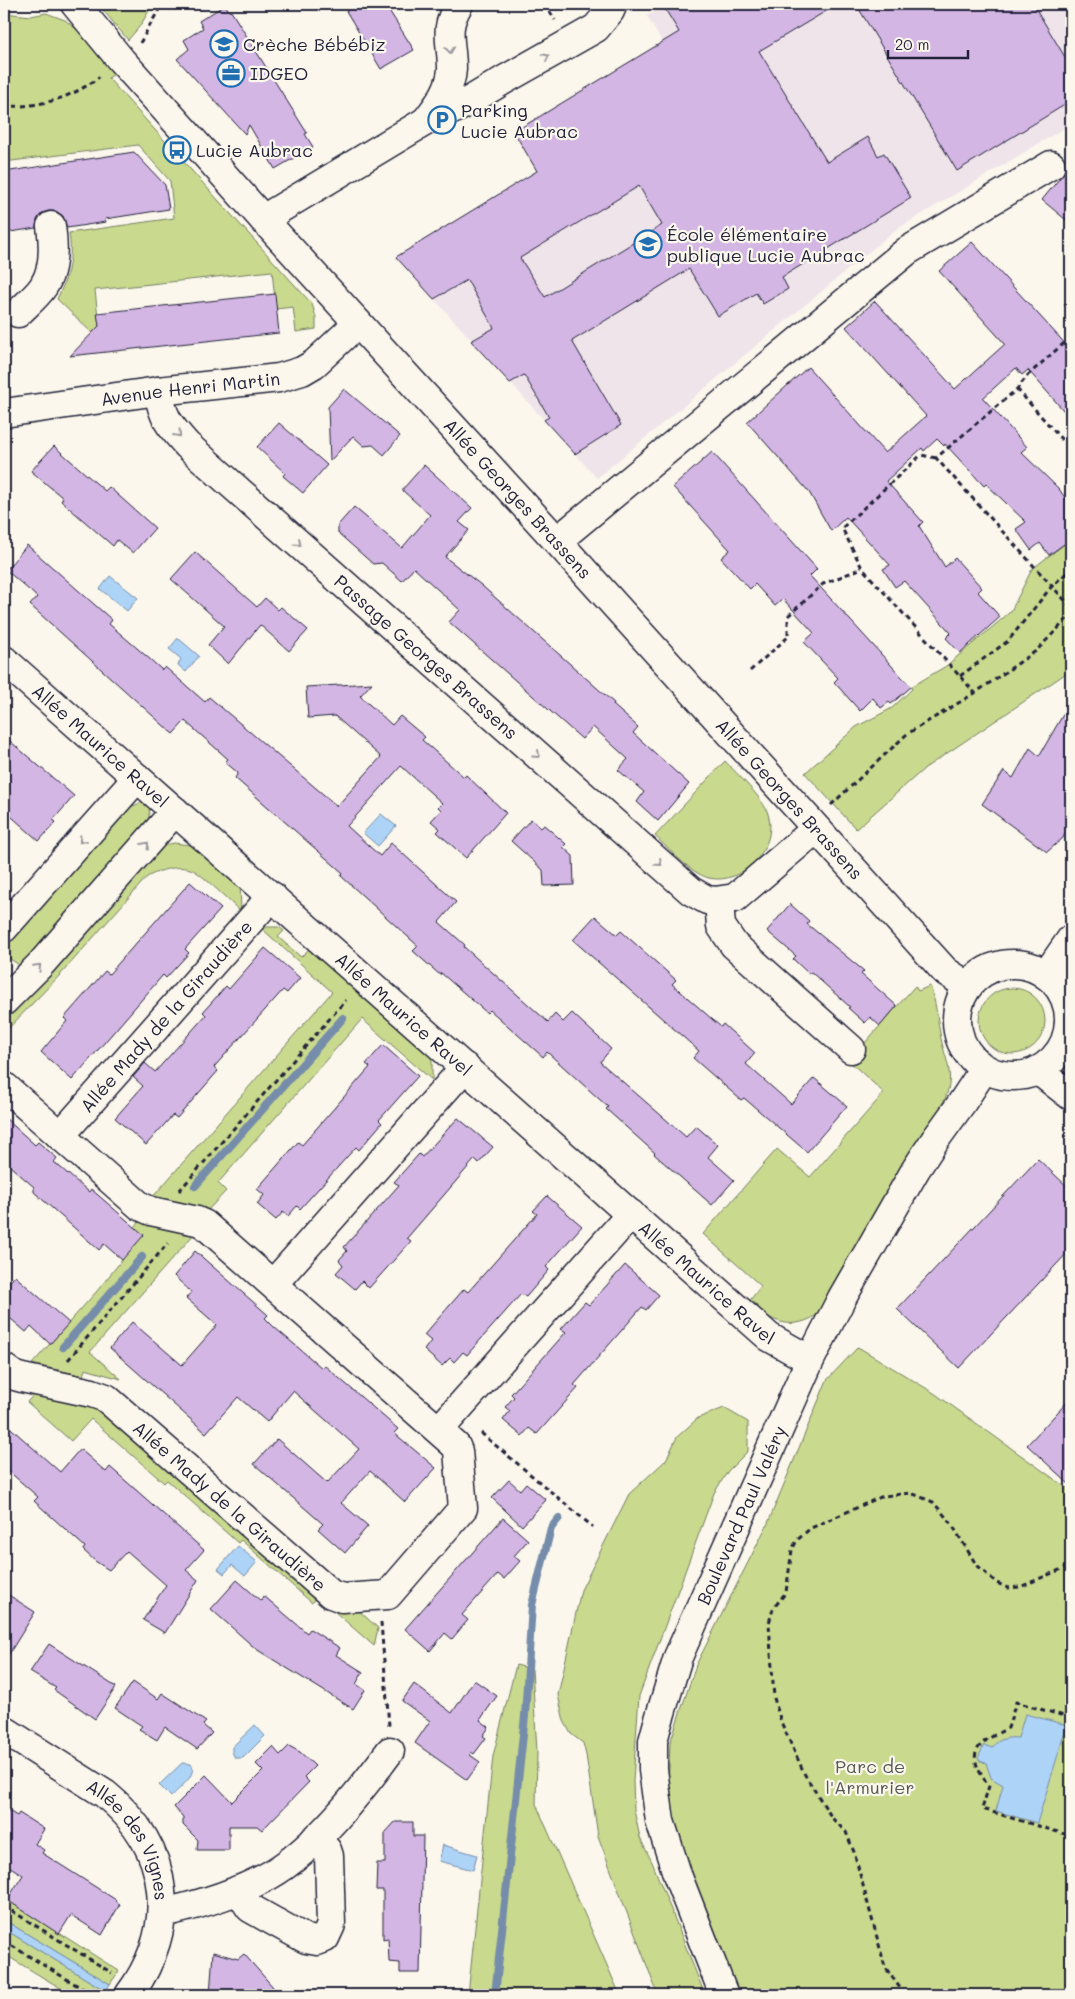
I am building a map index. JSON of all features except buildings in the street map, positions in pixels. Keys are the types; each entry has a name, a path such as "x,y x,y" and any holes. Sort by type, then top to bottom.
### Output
{"street":[{"name":"Allée Georges Brassens","path":"75,4 121,60 263,219 945,971 968,986"},
{"path":"426,122 448,87 452,69 449,30 454,12 460,4"},
{"path":"263,219 426,122 459,107 596,28 610,11 612,4"},
{"path":"557,541 907,251 1051,165"},
{"path":"18,313 42,288 49,271 53,251 51,226"},
{"name":"Avenue Henri Martin","path":"4,413 158,391 279,378 302,372 325,355 358,323"},
{"name":"Passage Georges Brassens","path":"158,391 161,410 169,425 187,444 684,885 707,900 720,901"},
{"name":"Allée Maurice Ravel","path":"4,660 769,1337 810,1360"},
{"path":"4,928 137,778"},
{"path":"4,1001 40,965 175,811"},
{"path":"816,829 741,894 729,900 720,901 721,926 734,944 851,1048"},
{"name":"Allée Mady de la Giraudière","path":"60,1136 272,896"},
{"path":"1046,975 1071,939"},
{"path":"1005,965 1026,966 1046,975 1058,987 1067,992 1069,1041 1055,1058 1036,1072 1019,1076 1001,1076 984,1068 966,1053 957,1031 958,1007 968,986 984,972 1005,965"},
{"path":"273,1284 465,1067"},
{"name":"Boulevard Paul Valéry","path":"724,1995 678,1877 660,1821 653,1770 653,1741 678,1657 810,1360 842,1298 916,1169 984,1068"},
{"path":"1036,1072 1044,1075 1071,1096"},
{"name":"Allée Mady de la Giraudière","path":"4,1086 140,1206 151,1211 204,1224 273,1284 446,1423 458,1451 462,1511 391,1592 386,1595 370,1597 342,1598 331,1594 106,1398 92,1393 15,1376 4,1368"},
{"path":"446,1423 631,1214"},
{"name":"Allée des Vignes","path":"4,1730 105,1794 120,1806 139,1829 154,1860 161,1890 162,1913 156,1947 141,1977 124,1986"},
{"path":"162,1913 212,1900 238,1890 270,1875 285,1865 315,1839 357,1793 389,1740"},
{"path":"238,1890 250,1908 266,1917 306,1939 317,1940 324,1938 331,1925 329,1856 327,1850 315,1839"}],"path":[{"path":"1064,306 1071,298"},
{"path":"936,458 1017,390 1028,375 1071,337"},
{"path":"1017,390 1071,450"},
{"path":"975,693 862,568 842,528 921,455 936,458 1071,607"},
{"path":"750,671 788,637 788,616 823,584 862,568"},
{"path":"960,676 1008,641 1052,586 1071,569"},
{"path":"816,829 833,802 907,734 975,693 1036,651 1071,615"},
{"path":"48,1384 168,1243 179,1190 365,978"},
{"path":"446,1423 477,1430 593,1528"},
{"path":"905,1995 885,1967 854,1852 846,1832 832,1818 805,1775 781,1722 774,1698 769,1623 773,1609 786,1592 792,1550 797,1540 811,1528 883,1496 911,1493 933,1502 951,1523 977,1566 997,1583 1008,1588 1020,1587 1071,1566"},
{"path":"370,1597 381,1618 389,1740"},
{"path":"1071,1718 1016,1702 1008,1728 981,1742 975,1757 980,1775 989,1786 982,1810 1071,1836"},
{"path":"4,1906 124,1986"},
{"path":"4,1941 93,1995"}],"shaded area":[{"name":"École élémentaire publique Lucie Aubrac","path":"667,4 1070,4 1071,124 894,231 597,478 396,257 537,171 514,132 662,42 647,16"}],"green space":[{"path":"98,4 153,4 140,26 128,40"},
{"path":"4,13 31,16 46,13 65,20 80,32 118,72 108,78 312,304 316,317 316,329 296,332 293,307 276,309 272,271 95,290 99,326 92,333 57,299 69,267 69,233 174,218 170,181 138,145 4,162"},
{"path":"1071,539 1071,670 925,768 856,829 805,773 856,727 892,708 912,689 911,687 946,666 1002,619 1011,611 1032,569"},
{"path":"725,761 761,801 768,814 770,827 763,851 745,870 734,876 721,879 709,878 687,866 655,836"},
{"path":"144,802 150,805 148,826 27,964 19,965 6,956 5,939 124,809"},
{"path":"174,843 198,846 240,880 241,912 193,870 187,868 169,869 147,877 61,974 4,1033 4,1013 158,847"},
{"path":"260,927 279,927 284,931 278,937 301,957 313,945 432,1051 432,1080 362,1019 218,1183 226,1191 208,1210 151,1199 332,992"},
{"path":"915,986 918,991 930,986 934,998 949,1073 945,1099 821,1312 801,1322 792,1323 774,1320 748,1303 761,1286 703,1234 777,1149 810,1177 884,1093 849,1061"},
{"path":"1012,988 1025,991 1035,998 1042,1008 1045,1021 1042,1034 1035,1044 1025,1051 1012,1054 999,1051 989,1044 982,1034 979,1021 982,1008 989,998 999,991"},
{"path":"140,1221 195,1233 90,1352 121,1379 85,1369 83,1376 32,1364 122,1260 135,1227"},
{"name":"Parc de l'Armurier","path":"858,1347 934,1393 1071,1491 1071,1995 735,1995 671,1818 668,1791 670,1743 696,1665 768,1523 827,1380"},
{"path":"37,1391 98,1404 317,1597 312,1603 241,1540 238,1543 167,1480 164,1483 91,1419 71,1441 27,1402"},
{"path":"724,1408 748,1422 748,1451 728,1471 714,1493 639,1696 633,1781 634,1810 640,1838 652,1862 705,1995 658,1995 598,1836 583,1743 571,1734 564,1721 558,1695 581,1590 629,1494 666,1460 677,1437 698,1418"},
{"path":"358,1610 378,1628 374,1646 335,1612"},
{"path":"516,1665 532,1669 537,1751 536,1804 620,1995 468,1995 493,1756"},
{"path":"4,1898 119,1971 110,1984 4,1920"},
{"path":"4,1929 106,1991 104,1995 72,1995 4,1954"}],"water":[{"path":"110,576 138,598 127,611 100,589"},
{"path":"178,638 199,656 186,672 178,665 181,659 169,649"},
{"path":"381,814 396,826 378,846 363,833"},
{"path":"238,1546 257,1562 245,1576 232,1565 224,1574 218,1569"},
{"path":"1025,1714 1067,1725 1037,1823 996,1811 1003,1785 991,1778 986,1763 978,1758 984,1745 992,1748 1003,1739 1018,1738"},
{"path":"255,1725 265,1736 243,1758 235,1758 232,1747"},
{"path":"182,1763 191,1764 192,1773 187,1781 171,1797 159,1785"},
{"path":"443,1845 477,1855 473,1870 439,1861"},
{"path":"4,1920 110,1984 106,1991 4,1929"}],"waterway":[{"path":"195,1186 343,1018"},
{"path":"63,1347 142,1257"},
{"path":"495,1995 525,1716 532,1605 551,1528 559,1518"}],"place":[{"name":"Crèche Bébébiz","path":"224,44"},
{"name":"IDGEO","path":"231,73"},
{"name":"Parking Lucie Aubrac","path":"442,120"},
{"name":"Lucie Aubrac","path":"177,150"},
{"name":"École élémentaire publique Lucie Aubrac","path":"648,244"}]}
